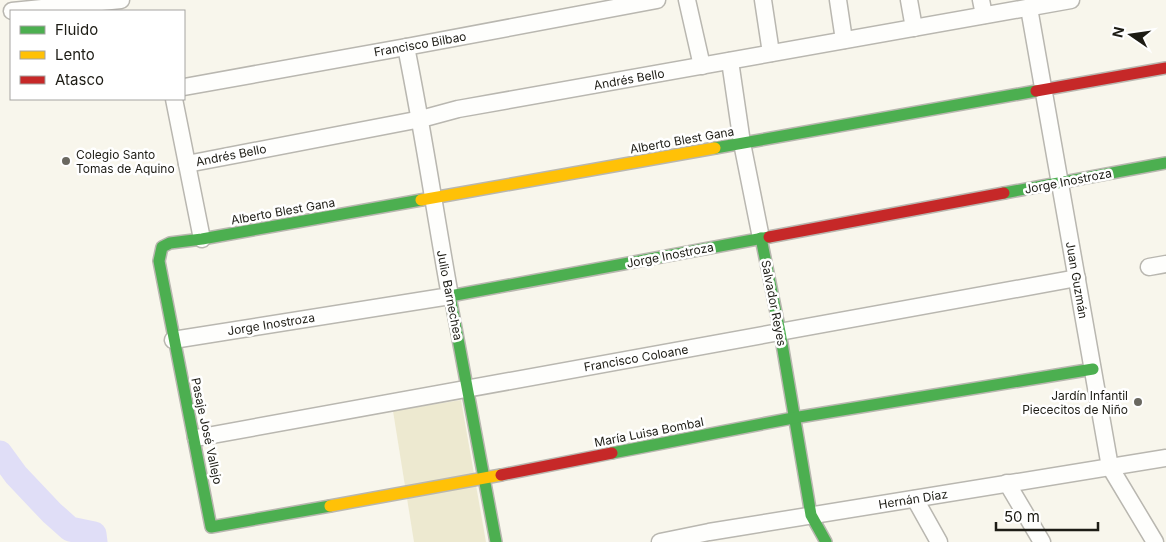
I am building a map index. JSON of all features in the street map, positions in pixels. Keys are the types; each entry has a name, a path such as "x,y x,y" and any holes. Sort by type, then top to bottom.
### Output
{"street":[{"path":"22,10 121,0"},
{"name":"Francisco Bilbao","path":"185,87 657,0"},
{"path":"687,0 702,66"},
{"path":"763,0 771,53"},
{"path":"838,0 844,40"},
{"path":"909,0 914,28"},
{"name":"Andrés Bello","path":"187,164 421,119 458,109 914,28 982,8 1029,8 1062,1"},
{"name":"Juan Guzmán","path":"1029,8 1110,467 1155,542"},
{"name":"Julio Barnechea","path":"406,47 421,119 450,296 496,542"},
{"name":"Salvador Reyes","path":"730,61 742,143 780,332 793,418 811,515 826,542"},
{"name":"Alberto Blest Gana","path":"173,340 159,261 162,247 170,243 202,239 1166,68"},
{"path":"174,100 202,239"},
{"name":"Jorge Inostroza","path":"173,340 450,296 1166,163"},
{"path":"1149,267 1166,264"},
{"name":"Francisco Coloane","path":"196,438 1077,278"},
{"name":"Pasaje José Vallejo","path":"173,340 196,438 212,527"},
{"name":"María Luisa Bombal","path":"212,527 483,478 793,418 1093,369"},
{"name":"Hernán Díaz","path":"660,542 712,537 811,515 1166,458"},
{"path":"1007,484 1042,542"},
{"path":"915,499 939,542"}],"shaded area":[{"path":"461,400 486,542 414,542 393,411"}],"waterway":[{"path":"0,453 16,475 52,513 70,529 94,534 95,542"}],"traffic: fast":[{"path":"715,148 1036,91"},
{"path":"1004,193 1166,163"},
{"path":"330,506 211,527 159,261 162,247 170,243 421,200"},
{"path":"496,542 450,296 769,237"},
{"path":"761,238 780,332 811,515 826,542"},
{"path":"612,453 793,418 1093,369"}],"traffic: slow":[{"path":"421,200 715,148"},
{"path":"330,506 501,475"}],"traffic: jam":[{"path":"1036,91 1166,68"},
{"path":"769,237 1004,193"},
{"path":"501,475 612,453"}],"place":[{"name":"Colegio Santo Tomas de Aquino","path":"66,161"},
{"name":"Jardín Infantil Piececitos de Niño","path":"1138,402"}]}
